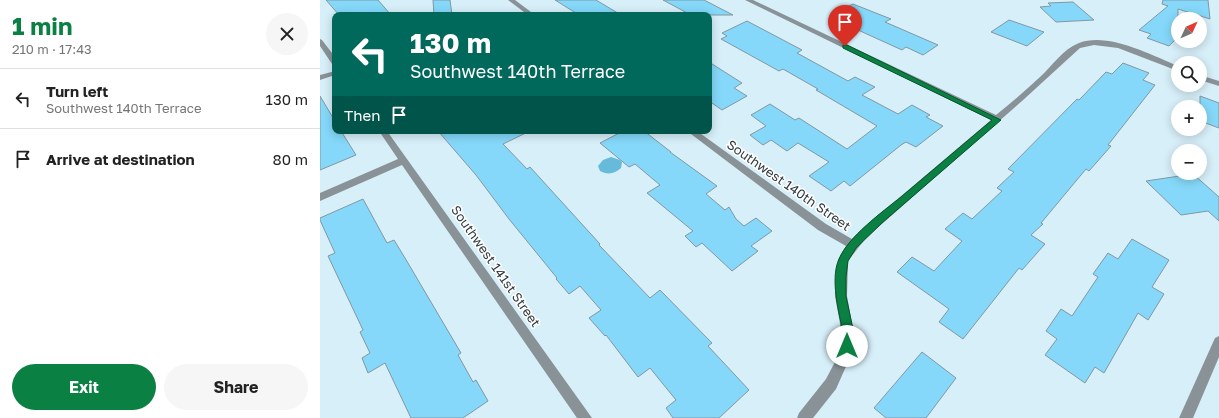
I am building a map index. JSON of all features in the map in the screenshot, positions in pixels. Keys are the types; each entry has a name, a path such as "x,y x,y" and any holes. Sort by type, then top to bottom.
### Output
{"street":[{"path":"512,0 528,12"},
{"path":"748,0 997,120"},
{"path":"320,41 332,58"},
{"path":"804,418 831,384 842,362 847,346 847,329 841,296 841,277 843,260 852,246 1057,66 1072,48 1095,42 1117,45 1171,66"},
{"path":"320,78 332,74"},
{"path":"1207,80 1219,84"},
{"name":"Southwest 141st Street","path":"385,134 585,418"},
{"name":"Southwest 140th Street","path":"695,134 822,227 852,246"},
{"path":"320,197 404,160"},
{"path":"1186,418 1219,342"}],"water":[{"path":"611,157 622,162 621,168 616,172 611,173 600,171 598,166 603,160"}],"building":[{"path":"326,0 378,0 388,12 336,12"},
{"path":"433,0 450,0 452,12 434,12"},
{"path":"555,0 596,0 616,12 574,12"},
{"path":"663,0 704,0 733,15 712,15 712,12 685,12"},
{"path":"1163,0 1208,0 1210,19 1207,18 1207,12 1188,12 1178,9 1178,12 1171,12 1171,44 1169,46 1147,38 1151,34 1139,30 1168,6 1162,4"},
{"path":"1073,2 1094,20 1056,22 1040,7 1051,6 1048,3"},
{"path":"853,4 891,19 885,22 938,45 923,55 906,47 902,50 847,25 852,23 833,14"},
{"path":"1009,20 1044,32 1027,46 991,32"},
{"path":"747,21 802,50 797,53 848,81 855,77 875,87 862,95 898,114 912,105 930,115 926,117 943,126 916,147 906,142 901,145 850,186 844,181 831,191 809,176 829,162 798,143 787,151 771,140 763,145 750,135 766,126 751,115 770,104 795,120 799,118 847,149 877,126 783,69 779,71 721,39 727,36 722,33"},
{"path":"1123,63 1149,73 1143,80 1155,85 1108,145 1111,146 1089,171 1086,169 1041,223 1043,224 1031,235 1045,244 1022,270 1019,268 963,339 939,322 949,309 897,272 912,257 934,271 962,241 945,229 963,213 972,219 1002,191 997,188 1014,172 1008,169 1077,99 1079,100 1106,72 1112,74"},
{"path":"712,64 742,83 734,88 747,96 722,110 712,103"},
{"path":"320,96 332,116 332,134 343,134 356,155 320,170"},
{"path":"1200,96 1219,103 1219,128 1207,124 1207,100 1200,100"},
{"path":"441,134 524,134 503,144 527,169 530,167 600,244 599,245 650,298 660,290 712,343 708,346 749,390 719,418 673,418 666,408 676,400 650,368 638,377 606,335 605,336 589,318 601,310 580,286 569,294 476,175"},
{"path":"617,134 648,134 717,186 706,194 725,210 729,207 736,219 744,226 756,218 772,231 751,246 758,251 732,271 702,243 696,247 685,236 693,231 647,193 660,185 635,164 629,167 600,143"},
{"path":"1171,177 1171,180 1200,180 1219,197 1219,221 1208,211 1181,215 1146,181"},
{"path":"363,199 387,243 394,240 461,353 458,355 473,382 476,380 488,401 463,418 411,418 385,363 368,373 362,358 370,353 360,332 363,330 328,256 335,253 320,220 320,218"},
{"path":"1132,239 1169,260 1152,287 1164,294 1148,320 1138,313 1104,373 1095,367 1085,383 1045,355 1057,339 1046,331 1061,309 1072,316 1098,277 1093,274 1108,253 1118,259"},
{"path":"922,352 956,378 926,418 886,418 874,408"}],"route":[{"path":"845,46 997,120 862,235 852,246 843,260 841,277 841,296 847,329 847,346"}]}
